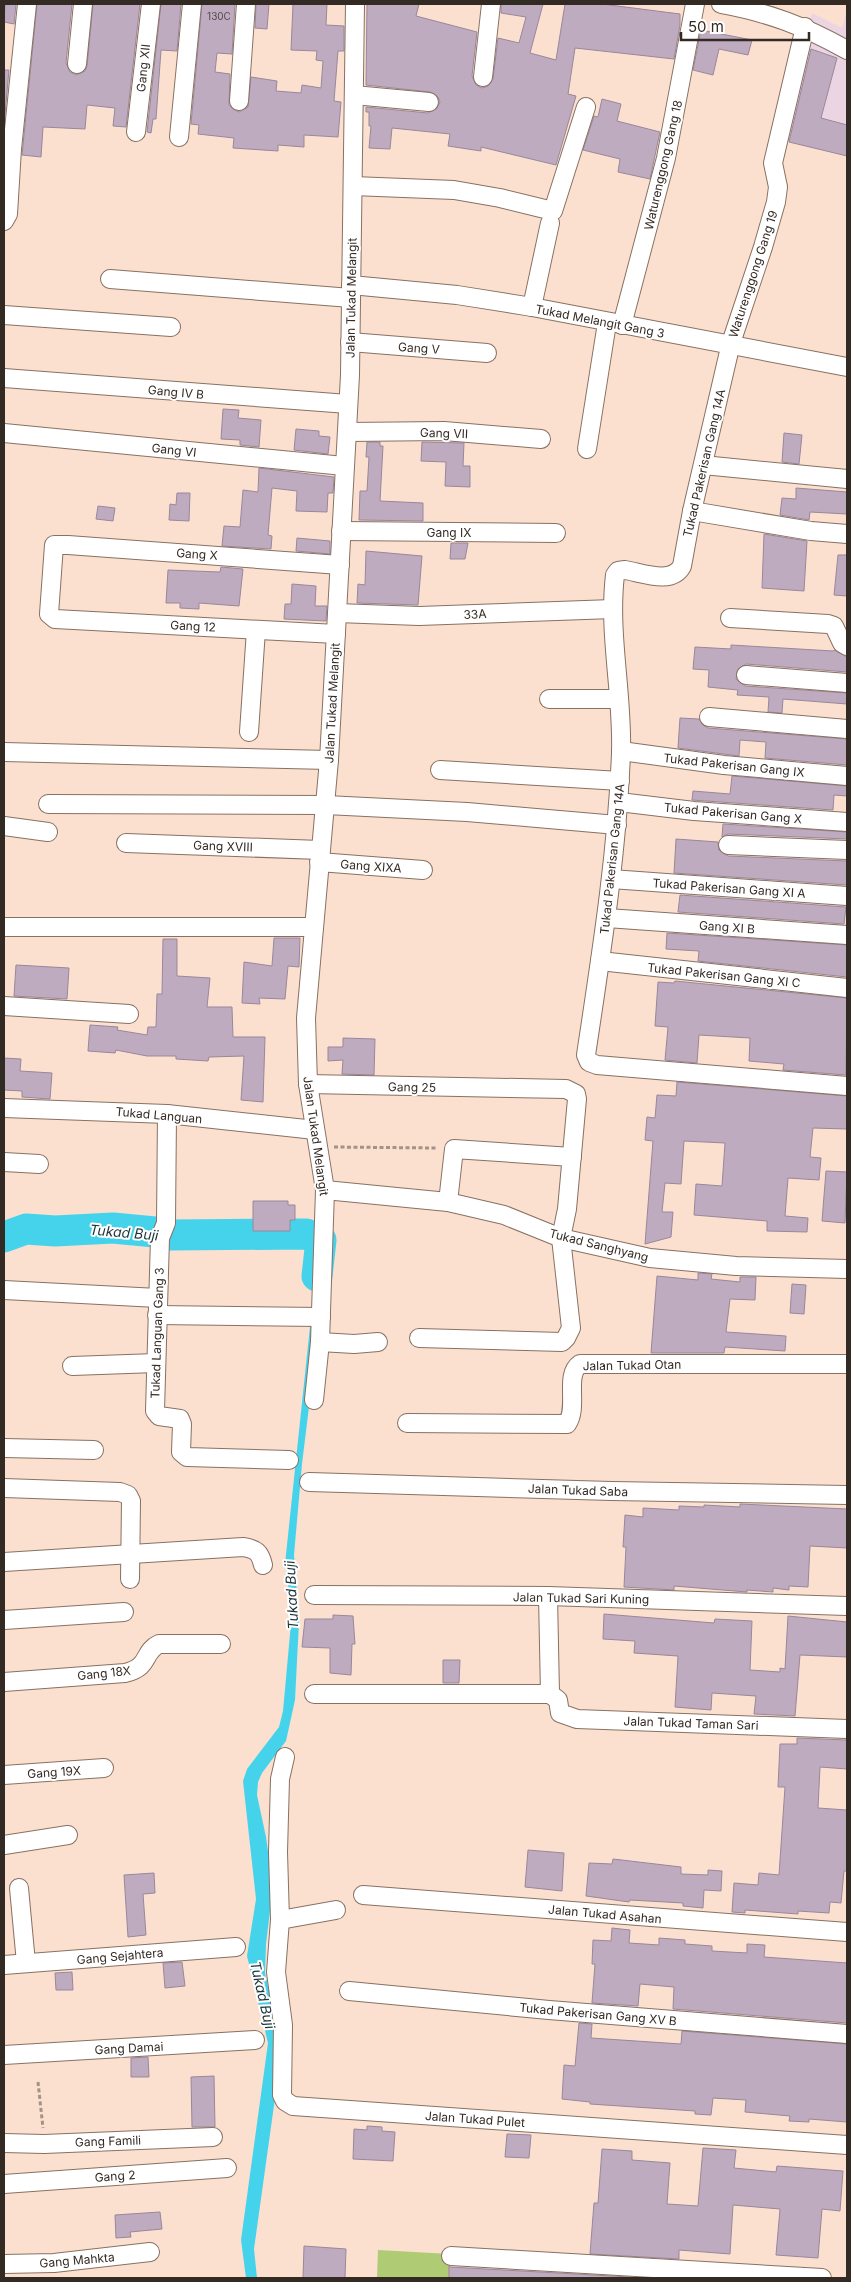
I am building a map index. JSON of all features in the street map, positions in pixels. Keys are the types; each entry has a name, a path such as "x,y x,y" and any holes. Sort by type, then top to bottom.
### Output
{"street":[{"path":"4,221 8,214 8,148 28,4"},
{"path":"77,64 82,4"},
{"name":"Gang XII","path":"136,132 150,4"},
{"path":"179,137 192,4"},
{"path":"240,101 246,4"},
{"name":"Jalan Tukad Melangit","path":"314,1400 320,1342 315,1317 325,1190 308,1084 306,1018 326,805 348,404 353,186 354,4"},
{"path":"483,77 491,4"},
{"name":"Waturenggong Gang 18","path":"587,449 614,324 666,158 695,4"},
{"path":"721,4 769,14 805,27 847,50"},
{"name":"Waturenggong Gang 19","path":"730,346 763,248 776,202 778,187 773,163 805,27"},
{"path":"354,95 429,102"},
{"path":"353,186 454,190 500,198 553,212 586,107"},
{"path":"532,307 550,224"},
{"name":"Tukad Melangit Gang 3","path":"110,279 351,292 457,295 532,307 847,367"},
{"path":"4,315 171,327"},
{"name":"Gang V","path":"350,342 487,353"},
{"name":"Tukad Pakerisan Gang 14A","path":"730,346 692,511 682,566 679,571 669,577 625,570 618,571 615,575 613,609 621,751 619,802 607,918 586,1055 590,1062 594,1064 757,1080 847,1086"},
{"name":"Gang IV B","path":"4,378 348,404"},
{"name":"Gang VII","path":"346,432 444,431 541,439"},
{"name":"Gang VI","path":"4,433 344,466"},
{"path":"703,465 847,479"},
{"path":"692,511 811,531 847,534"},
{"name":"Gang IX","path":"341,531 556,533"},
{"name":"Gang X","path":"51,618 49,608 54,545 340,565"},
{"name":"33A","path":"337,613 419,616 613,609"},
{"name":"Gang 12","path":"51,618 55,620 336,634"},
{"path":"730,618 828,624 834,626 842,643 847,646"},
{"path":"249,732 256,630"},
{"path":"746,675 847,682"},
{"path":"549,699 619,699"},
{"path":"709,717 847,729"},
{"name":"Tukad Pakerisan Gang IX","path":"621,751 724,765 847,776"},
{"path":"4,752 329,760"},
{"path":"440,770 620,781"},
{"name":"Tukad Pakerisan Gang X","path":"619,802 694,811 847,822"},
{"path":"48,804 326,805 467,812 617,825"},
{"path":"4,826 48,832"},
{"name":"Gang XVIII","path":"126,843 320,856"},
{"path":"728,845 847,850"},
{"name":"Gang XIXA","path":"320,856 423,870"},
{"name":"Tukad Pakerisan Gang XI A","path":"611,879 847,896"},
{"name":"Gang XI B","path":"607,918 847,935"},
{"path":"4,927 314,927"},
{"name":"Tukad Pakerisan Gang XI C","path":"600,961 847,988"},
{"path":"4,1006 129,1014"},
{"name":"Gang 25","path":"308,1084 566,1089 576,1094 572,1157"},
{"name":"Tukad Languan","path":"4,1108 167,1114 316,1139"},
{"name":"Tukad Languan Gang 3","path":"167,1114 155,1411 158,1416 180,1419 182,1424 181,1452 184,1456 191,1458 289,1460"},
{"path":"419,1338 562,1342 571,1328 561,1238 572,1157 454,1148 448,1202"},
{"path":"4,1162 39,1164"},
{"name":"Tukad Sanghyang","path":"325,1190 448,1202 504,1215 561,1238 650,1258 736,1266 847,1270"},
{"path":"4,1290 158,1307 315,1317"},
{"path":"320,1342 354,1344 378,1342"},
{"path":"72,1366 156,1363"},
{"name":"Jalan Tukad Otan","path":"407,1423 567,1424 572,1417 573,1375 576,1367 580,1364 847,1364"},
{"path":"4,1448 94,1450"},
{"name":"Jalan Tukad Saba","path":"310,1482 611,1491 847,1495"},
{"path":"4,1488 120,1492 128,1496 130,1501 130,1580"},
{"path":"4,1562 243,1546 254,1548 260,1554 263,1565"},
{"name":"Jalan Tukad Sari Kuning","path":"314,1594 548,1596 847,1606"},
{"path":"314,1694 550,1694 548,1596"},
{"path":"4,1620 124,1612"},
{"name":"Gang 18X","path":"4,1682 125,1672 136,1670 141,1666 154,1647 159,1644 221,1644"},
{"name":"Jalan Tukad Taman Sari","path":"550,1694 558,1700 560,1714 577,1720 847,1729"},
{"name":"Jalan Tukad Pulet","path":"286,1757 280,1779 278,1852 280,1920 276,1972 282,2025 282,2095 285,2101 293,2106 847,2145"},
{"name":"Gang 19X","path":"4,1775 104,1768"},
{"path":"4,1845 68,1835"},
{"path":"19,1888 26,1963"},
{"name":"Jalan Tukad Asahan","path":"363,1895 847,1932"},
{"path":"280,1920 336,1910"},
{"name":"Gang Sejahtera","path":"4,1965 236,1947"},
{"name":"Tukad Pakerisan Gang XV B","path":"350,1990 559,2011 847,2034"},
{"name":"Gang Damai","path":"4,2055 255,2040"},
{"name":"Gang Famili","path":"4,2143 44,2144 213,2137"},
{"name":"Gang 2","path":"4,2184 227,2168"},
{"name":"Gang Mahkta","path":"4,2264 54,2262 150,2252"},
{"path":"451,2256 822,2278"}],"path":[{"path":"316,1139 454,1148"},
{"path":"38,2082 44,2144"}],"shaded area":[{"path":"847,10 847,156 780,140 806,48 812,13 842,28"}],"green space":[{"path":"378,2250 450,2254 449,2278 377,2278"}],"water":[{"path":"313,1298 315,1358 302,1464 294,1555 299,1622 295,1700 286,1741 262,1773 258,1782 257,1795 266,1837 273,1886 266,1944 265,1973 277,2026 276,2091 254,2249 257,2278 246,2278 241,2240 268,2043 247,1956 256,1899 243,1781 247,1769 279,1727 283,1711 292,1612 285,1564"}],"building":[{"path":"5,4 16,4 14,24 4,22"},
{"path":"37,4 72,4 66,63 70,72 76,75 85,71 87,66 93,4 140,4 126,127 113,126 115,108 87,105 85,129 43,127 41,157 22,155"},
{"path":"161,4 181,4 177,51 161,50 156,119 153,119 151,133 147,132"},
{"path":"202,4 235,4 232,54 217,53 215,72 230,74 229,105 239,112 248,107 251,77 277,81 276,91 301,93 302,85 321,88 323,61 316,60 317,51 291,50 293,4 327,4 326,25 344,26 344,51 338,51 334,101 341,102 338,137 304,135 304,147 278,145 278,151 233,148 234,138 198,134 199,125 191,124"},
{"path":"256,4 269,4 267,29 255,28"},
{"path":"367,4 419,4 416,16 477,32 472,76 476,85 482,88 488,86 493,79 498,38 519,43 526,17 501,13 501,4 543,4 530,53 556,60 565,4 602,4 680,14 680,25 674,59 575,48 568,94 576,96 556,165 481,147 481,151 448,146 450,134 392,128 390,149 369,148 371,126 369,126 369,112 366,112 366,107 428,113 437,108 440,102 438,97 430,92 366,85"},
{"path":"701,30 752,40 748,55 719,49 713,75 693,70"},
{"path":"811,49 837,58 821,118 847,125 847,156 789,142"},
{"path":"4,70 9,70 4,125"},
{"path":"602,99 621,104 617,121 660,132 650,179 618,172 620,159 583,150 594,116 598,117"},
{"path":"223,409 239,410 238,418 261,420 259,447 240,445 240,440 221,439"},
{"path":"296,429 319,431 319,436 330,437 328,454 294,450"},
{"path":"784,433 802,435 799,464 782,462"},
{"path":"367,442 380,442 380,446 383,446 380,501 423,503 423,521 359,520 360,491 367,491 369,457 366,457"},
{"path":"422,442 464,443 463,466 470,466 470,487 445,486 446,462 421,461"},
{"path":"259,468 334,477 333,493 328,493 327,512 296,511 297,491 272,488 268,535 272,536 271,549 222,546 224,526 240,527 243,490 258,492"},
{"path":"796,488 847,492 847,514 810,512 809,520 780,515 782,498 796,499"},
{"path":"177,493 190,493 189,521 169,520 170,504 176,505"},
{"path":"98,506 115,508 113,521 96,519"},
{"path":"764,534 807,541 804,591 762,588"},
{"path":"297,538 330,541 330,554 296,551"},
{"path":"451,543 468,543 465,559 450,559"},
{"path":"366,551 422,556 418,605 357,603 358,584 365,585"},
{"path":"838,555 847,555 847,596 834,595"},
{"path":"221,567 243,569 239,606 199,603 199,609 180,608 180,603 166,603 168,570 220,572"},
{"path":"292,584 316,586 315,606 327,606 326,621 284,619 285,604 291,604"},
{"path":"731,645 834,650 847,657 847,672 746,664 738,669 736,679 745,686 847,693 847,704 783,699 782,713 768,712 769,697 737,695 738,690 708,687 709,670 693,669 695,647 731,649"},
{"path":"680,718 699,719 708,728 847,739 847,765 765,758 766,742 740,740 739,756 678,748"},
{"path":"732,776 847,786 847,796 834,795 833,810 692,800 693,791 730,794"},
{"path":"723,824 847,832 847,839 728,834 722,837"},
{"path":"676,839 718,842 719,850 728,856 847,861 847,885 674,873"},
{"path":"680,895 846,907 844,924 678,912"},
{"path":"667,933 847,945 847,977 698,961 699,951 666,949"},
{"path":"274,938 300,938 299,967 288,966 285,999 259,998 260,1004 242,1003 244,962 272,966"},
{"path":"163,939 177,939 177,976 210,978 207,1007 232,1007 233,1037 265,1037 263,1102 241,1100 244,1056 209,1057 208,1061 176,1059 176,1056 147,1056 116,1050 115,1053 88,1051 90,1025 118,1027 117,1030 147,1035 148,1027 156,1027 157,994 162,994"},
{"path":"16,965 69,968 67,999 14,996"},
{"path":"675,981 847,998 846,1075 783,1070 784,1064 749,1061 750,1038 699,1035 697,1063 665,1060 668,1027 655,1026 658,982 674,983"},
{"path":"343,1038 375,1039 374,1075 342,1074 343,1060 328,1061 328,1047 343,1047"},
{"path":"4,1058 21,1059 20,1071 52,1073 50,1099 22,1097 22,1091 4,1090"},
{"path":"677,1082 847,1096 847,1129 813,1128 810,1157 821,1158 819,1180 788,1178 785,1216 808,1218 807,1232 767,1231 767,1221 694,1215 696,1184 722,1186 725,1143 684,1141 681,1184 665,1183 662,1212 673,1212 671,1237 645,1244 653,1141 645,1140 647,1117 655,1118 657,1095 676,1096"},
{"path":"826,1171 847,1172 845,1223 822,1221"},
{"path":"253,1201 288,1201 288,1205 295,1205 295,1220 290,1220 290,1231 253,1231"},
{"path":"698,1273 712,1274 711,1279 740,1282 740,1277 756,1277 755,1300 730,1299 726,1332 786,1336 785,1351 725,1347 724,1353 651,1353 657,1276 698,1280"},
{"path":"792,1284 806,1285 804,1314 790,1313"},
{"path":"740,1504 847,1509 847,1548 810,1546 808,1587 789,1586 789,1590 773,1588 773,1592 747,1590 747,1592 674,1586 674,1590 624,1587 626,1547 623,1547 625,1515 643,1517 643,1508 679,1510 679,1506 740,1507"},
{"path":"604,1614 714,1623 715,1619 752,1621 750,1670 780,1672 780,1668 785,1669 788,1616 847,1622 847,1657 800,1655 795,1716 754,1714 756,1696 712,1693 711,1710 675,1707 678,1656 634,1653 635,1641 603,1639"},
{"path":"333,1615 353,1616 355,1644 352,1644 351,1675 330,1673 330,1648 302,1647 305,1619 333,1619"},
{"path":"443,1660 460,1660 459,1683 443,1683"},
{"path":"797,1738 847,1740 847,1769 820,1767 818,1808 847,1810 847,1871 844,1871 841,1903 830,1902 829,1913 798,1911 798,1914 745,1910 745,1913 732,1912 734,1883 758,1885 759,1873 779,1875 785,1787 778,1787 780,1744 797,1744"},
{"path":"528,1850 564,1853 562,1891 525,1887"},
{"path":"613,1859 681,1867 681,1874 708,1875 708,1870 722,1871 721,1891 704,1890 703,1908 683,1906 683,1903 630,1900 629,1902 586,1896 589,1863 612,1864"},
{"path":"154,1873 155,1893 143,1894 146,1935 128,1937 124,1875"},
{"path":"612,1928 630,1930 629,1943 659,1945 659,1938 685,1940 685,1944 712,1946 712,1951 747,1953 747,1944 765,1945 764,1957 847,1963 847,2023 673,2009 674,1987 640,1984 638,2006 592,2003 595,1964 592,1964 593,1940 611,1941"},
{"path":"182,1962 185,1986 165,1988 163,1963"},
{"path":"72,1972 73,1990 56,1990 55,1973"},
{"path":"579,2023 592,2024 591,2038 681,2044 682,2031 847,2044 847,2122 809,2119 809,2122 789,2121 790,2116 745,2112 746,2100 713,2098 711,2115 695,2114 695,2111 590,2104 590,2102 562,2099 564,2065 575,2066"},
{"path":"148,2057 149,2077 131,2077 131,2058"},
{"path":"214,2076 215,2127 192,2127 191,2077"},
{"path":"367,2126 382,2127 382,2131 395,2132 393,2161 353,2159 354,2129 367,2130"},
{"path":"507,2134 531,2135 529,2158 505,2157"},
{"path":"703,2148 736,2150 734,2168 776,2172 777,2166 843,2171 840,2211 822,2209 818,2258 776,2255 780,2209 733,2205 730,2254 679,2250 679,2259 590,2254 594,2203 598,2203 602,2149 632,2151 632,2160 670,2163 667,2204 698,2206"},
{"path":"160,2212 162,2229 130,2232 131,2237 116,2238 115,2215"},
{"path":"304,2246 346,2249 345,2278 303,2278"},
{"path":"450,2267 647,2278 449,2278"}],"waterway":[{"name":"Tukad Buji","path":"4,1237 26,1229 55,1231 113,1228 169,1235 306,1234 321,1240 317,1276"}]}
